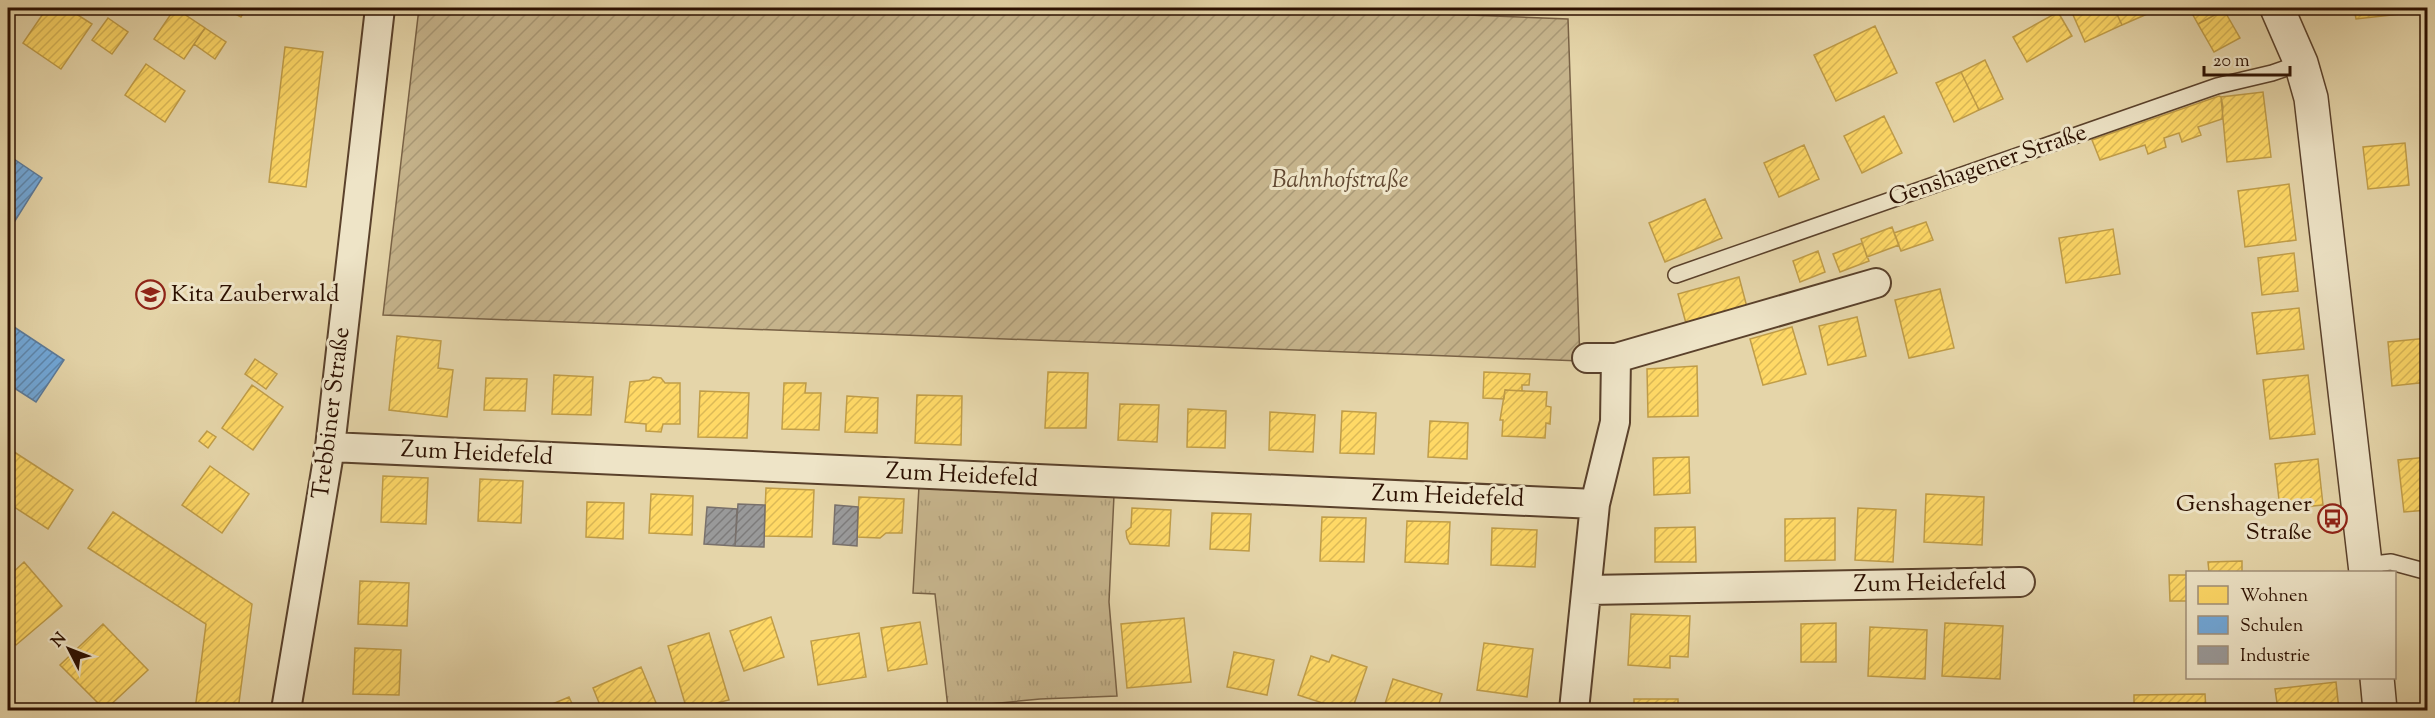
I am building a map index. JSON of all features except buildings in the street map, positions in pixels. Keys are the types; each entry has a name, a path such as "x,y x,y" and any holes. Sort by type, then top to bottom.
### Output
{"street":[{"name":"Trebbiner Straße","path":"286,711 330,447 380,8"},
{"path":"2277,8 2301,63 2311,98 2366,569"},
{"path":"1587,358 1616,358 1876,283"},
{"path":"1574,711 1595,504 1615,422 1616,358"},
{"name":"Zum Heidefeld","path":"330,447 1595,504"},
{"name":"Zum Heidefeld","path":"1588,590 2020,582"},
{"path":"2377,679 2380,711"}],"lane":[{"name":"Genshagener Straße","path":"1677,275 2217,86 2272,73 2301,63"},
{"path":"2366,569 2391,562 2427,572"}],"green space":[{"name":"Bahnhofstraße","path":"419,8 1287,8 1568,19 1580,361 383,315"},
{"path":"919,486 1114,495 1109,602 1117,696 1040,699 948,708 935,594 913,593"}],"place":[{"name":"Kita Zauberwald","path":"150,295"},
{"name":"Genshagener Straße","path":"2333,519"}]}
